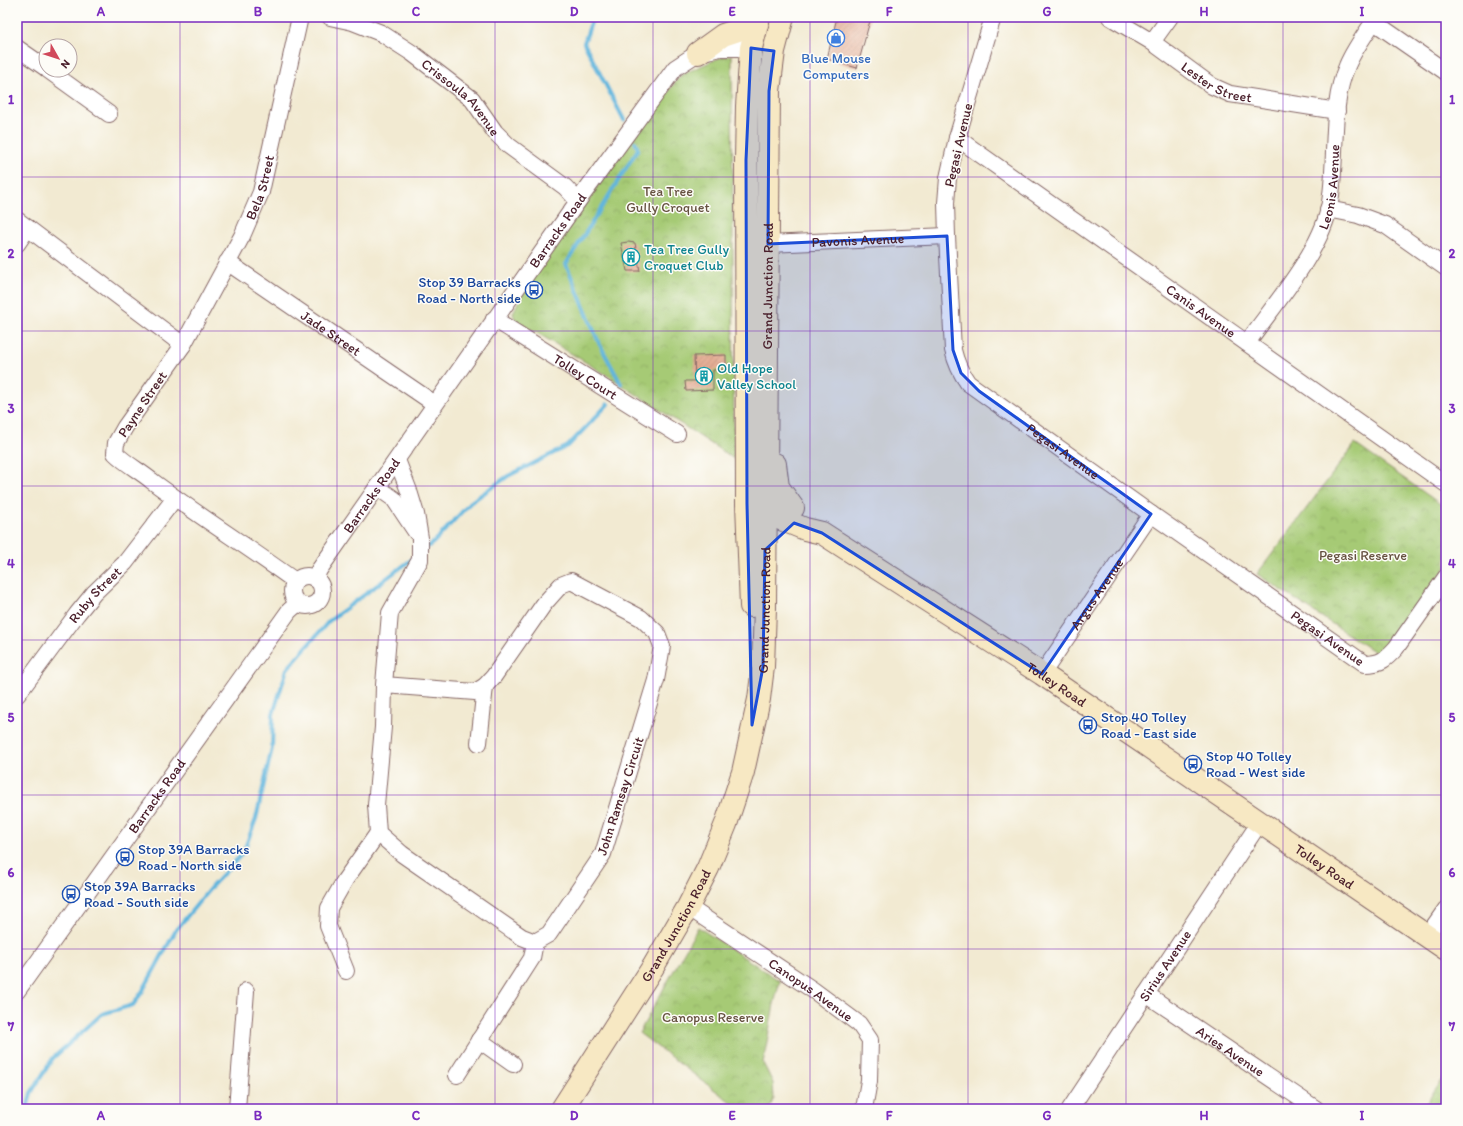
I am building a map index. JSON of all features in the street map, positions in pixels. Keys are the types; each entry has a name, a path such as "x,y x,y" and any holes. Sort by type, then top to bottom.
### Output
{"main road":[{"name":"Grand Junction Road","path":"752,725 751,624 756,506 767,358 747,106 751,48 759,17"},
{"path":"698,54 723,35 741,28 759,17"},
{"name":"Grand Junction Road","path":"562,1109 645,980 688,907 708,868 726,824 743,772 752,725 759,699 763,667 765,550 756,506 757,245 769,91 774,51 783,17"},
{"path":"751,48 774,51"},
{"path":"765,550 780,534 793,516 777,480 774,376 767,358"},
{"name":"Tolley Road","path":"756,506 774,503 793,516 805,529 822,534 1042,674 1446,949"}],"street":[{"name":"Bela Street","path":"183,345 242,236 261,192 300,17"},
{"name":"Crissoula Avenue","path":"330,17 353,22 381,33 412,53 472,99 495,132 509,146 565,187 578,200"},
{"name":"Pegasi Avenue","path":"993,17 957,138 948,178 946,203 953,350 955,361 968,383 1151,514 1365,664 1377,664 1387,658 1396,648 1446,577"},
{"name":"Lester Street","path":"1110,17 1152,42 1212,86 1230,94 1337,111"},
{"path":"1152,42 1170,17"},
{"path":"1375,19 1446,72"},
{"name":"Leonis Avenue","path":"1247,343 1305,261 1320,235 1328,209 1333,175 1339,92 1347,67 1375,19"},
{"path":"17,48 38,63"},
{"name":"Barracks Road","path":"315,578 319,570 578,200 676,68 698,54 721,48 751,48"},
{"path":"59,78 109,114"},
{"name":"Canis Avenue","path":"957,138 1446,484"},
{"path":"1328,209 1358,215 1385,225 1446,268"},
{"path":"17,244 22,224 183,345"},
{"name":"Pavonis Avenue","path":"757,245 947,236"},
{"name":"Jade Street","path":"228,262 435,404"},
{"name":"Tolley Court","path":"494,319 677,434"},
{"name":"Payne Street","path":"183,345 125,427 116,443 115,453 124,462 140,471 175,498 296,581"},
{"path":"346,971 328,926 329,908 345,880 378,833 376,805 383,728 384,685 390,612 420,560 420,540 414,508 396,460"},
{"path":"377,487 394,499 420,540"},
{"name":"Ruby Street","path":"17,695 77,614 94,593 125,563 175,498"},
{"name":"Argus Avenue","path":"1042,674 1151,514"},
{"path":"305,576 315,578 319,582 321,588 319,599 309,605 298,603 293,595 293,585 296,581 305,576"},
{"name":"John Ramsay Circuit","path":"485,686 544,604 561,585 570,581 642,618 657,633 662,646 656,680 603,854 549,934 535,942"},
{"name":"Barracks Road","path":"17,992 289,611 298,603"},
{"path":"384,685 475,692 485,686"},
{"path":"479,743 485,686"},
{"name":"Sirius Avenue","path":"1070,1109 1260,822"},
{"path":"378,833 402,854 522,937 535,942 532,958 456,1075"},
{"name":"Canopus Avenue","path":"688,907 814,990 859,1024 870,1040 869,1081 864,1109"},
{"path":"1427,936 1446,909"},
{"path":"237,1109 246,991"},
{"name":"Aries Avenue","path":"1146,994 1310,1107"},
{"path":"479,1040 513,1064"}],"highlighted area":[{"path":"751,48 774,51 769,91 768,244 947,236 953,350 961,373 979,391 1151,514 1042,674 822,533 794,523 765,550 763,667 752,725 747,504 746,160"}],"green space":[{"name":"Tea Tree Gully Croquet","path":"732,55 734,459 610,377 534,331 521,329 517,325 513,313 521,296 598,185 681,75 719,58"},
{"name":"Pegasi Reserve","path":"1355,444 1446,508 1446,567 1382,657 1257,574"},
{"name":"Canopus Reserve","path":"698,927 780,981 774,1004 763,1063 773,1083 774,1098 769,1109 740,1109 639,1033"},
{"path":"1446,1075 1446,1109 1422,1109"}],"building":[{"path":"837,17 871,17 857,68 827,59"},
{"name":"Tea Tree Gully Croquet Club","path":"621,243 635,243 640,271 627,271"},
{"name":"Old Hope Valley School","path":"726,355 726,369 713,370 713,390 686,391 685,381 695,381 694,356"}],"waterway":[{"path":"593,17 584,43 624,120"},
{"path":"621,384 599,343 566,264 638,149 635,142"},
{"path":"425,549 434,542 471,502 508,476 568,446 608,404"},
{"path":"27,1109 31,1093 53,1058 102,1014 133,1005 142,992 176,930 212,886 243,853 256,819 272,748 273,714 287,669 329,621 415,557"}],"place":[{"name":"Blue Mouse Computers","path":"836,38"},
{"name":"Tea Tree Gully Croquet Club","path":"631,257"},
{"name":"Stop 39 Barracks Road - North side","path":"534,290"},
{"name":"Old Hope Valley School","path":"704,376"},
{"name":"Stop 40 Tolley Road - East side","path":"1088,725"},
{"name":"Stop 40 Tolley Road - West side","path":"1193,764"},
{"name":"Stop 39A Barracks Road - North side","path":"125,857"},
{"name":"Stop 39A Barracks Road - South side","path":"71,894"}]}
